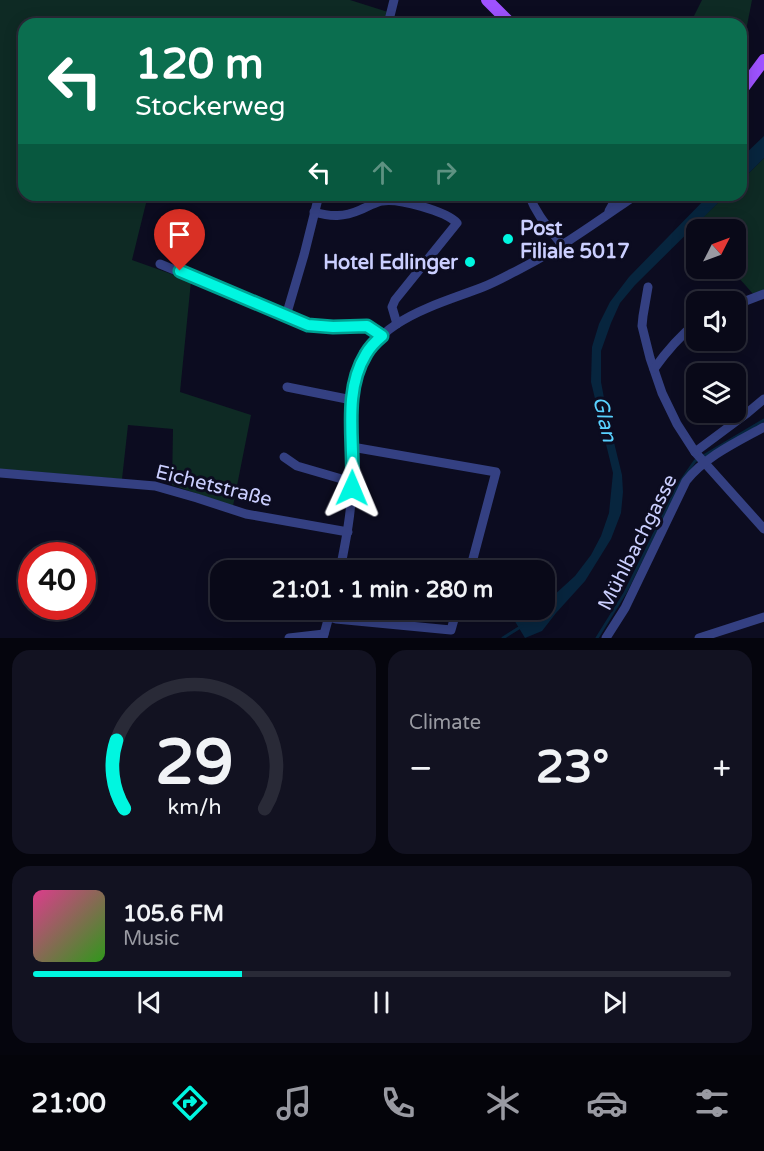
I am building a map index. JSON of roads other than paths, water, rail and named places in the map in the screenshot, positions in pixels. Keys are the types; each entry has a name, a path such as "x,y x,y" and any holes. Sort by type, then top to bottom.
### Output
{"main road":[{"path":"488,0 505,18"},
{"path":"747,83 764,60"}],"street":[{"path":"390,18 394,0"},
{"path":"286,316 317,201"},
{"path":"314,212 348,215 375,202 384,201"},
{"path":"397,201 440,212 453,218 457,223 395,300 392,307 397,324"},
{"path":"532,201 543,222 562,245"},
{"path":"607,215 616,201"},
{"path":"342,560 348,532 352,482 352,400 356,378 366,354 382,336 421,309 509,275 562,245 627,201"},
{"path":"160,264 308,325 318,327 367,326 382,336"},
{"path":"648,287 642,326 646,346 662,393 677,424 700,457 764,528"},
{"path":"746,301 764,294"},
{"path":"654,369 686,333"},
{"path":"287,387 352,400"},
{"name":"Mühlbachgasse","path":"606,638 625,608 686,481 695,470 700,457 764,399"},
{"name":"Mühlbachgasse","path":"700,457 730,446 764,428"},
{"path":"352,447 496,472 473,560"},
{"path":"284,457 297,466 352,482"},
{"name":"Eichetstraße","path":"0,472 155,486 246,514 348,532"},
{"path":"699,638 764,617"},
{"path":"289,638 324,636 328,620"},
{"path":"346,620 451,630 454,620"}],"water":[{"path":"764,136 764,158 747,175 747,152"},
{"path":"703,201 720,201 702,219 686,219 686,235 635,285 620,303 611,323 601,351 601,382 622,475 621,513 611,539 585,581 555,614 555,594 575,576 591,555 609,513 613,473 591,382 592,347 599,324 610,302 629,277"},
{"path":"514,620 551,620 542,631 525,638"}],"waterway":[{"path":"597,638 625,593 679,484 695,461 764,420"},
{"name":"Glan","path":"503,638 522,626"}],"place":[{"name":"Post Filiale 5017","path":"508,239"},
{"name":"Hotel Edlinger","path":"470,262"}]}
